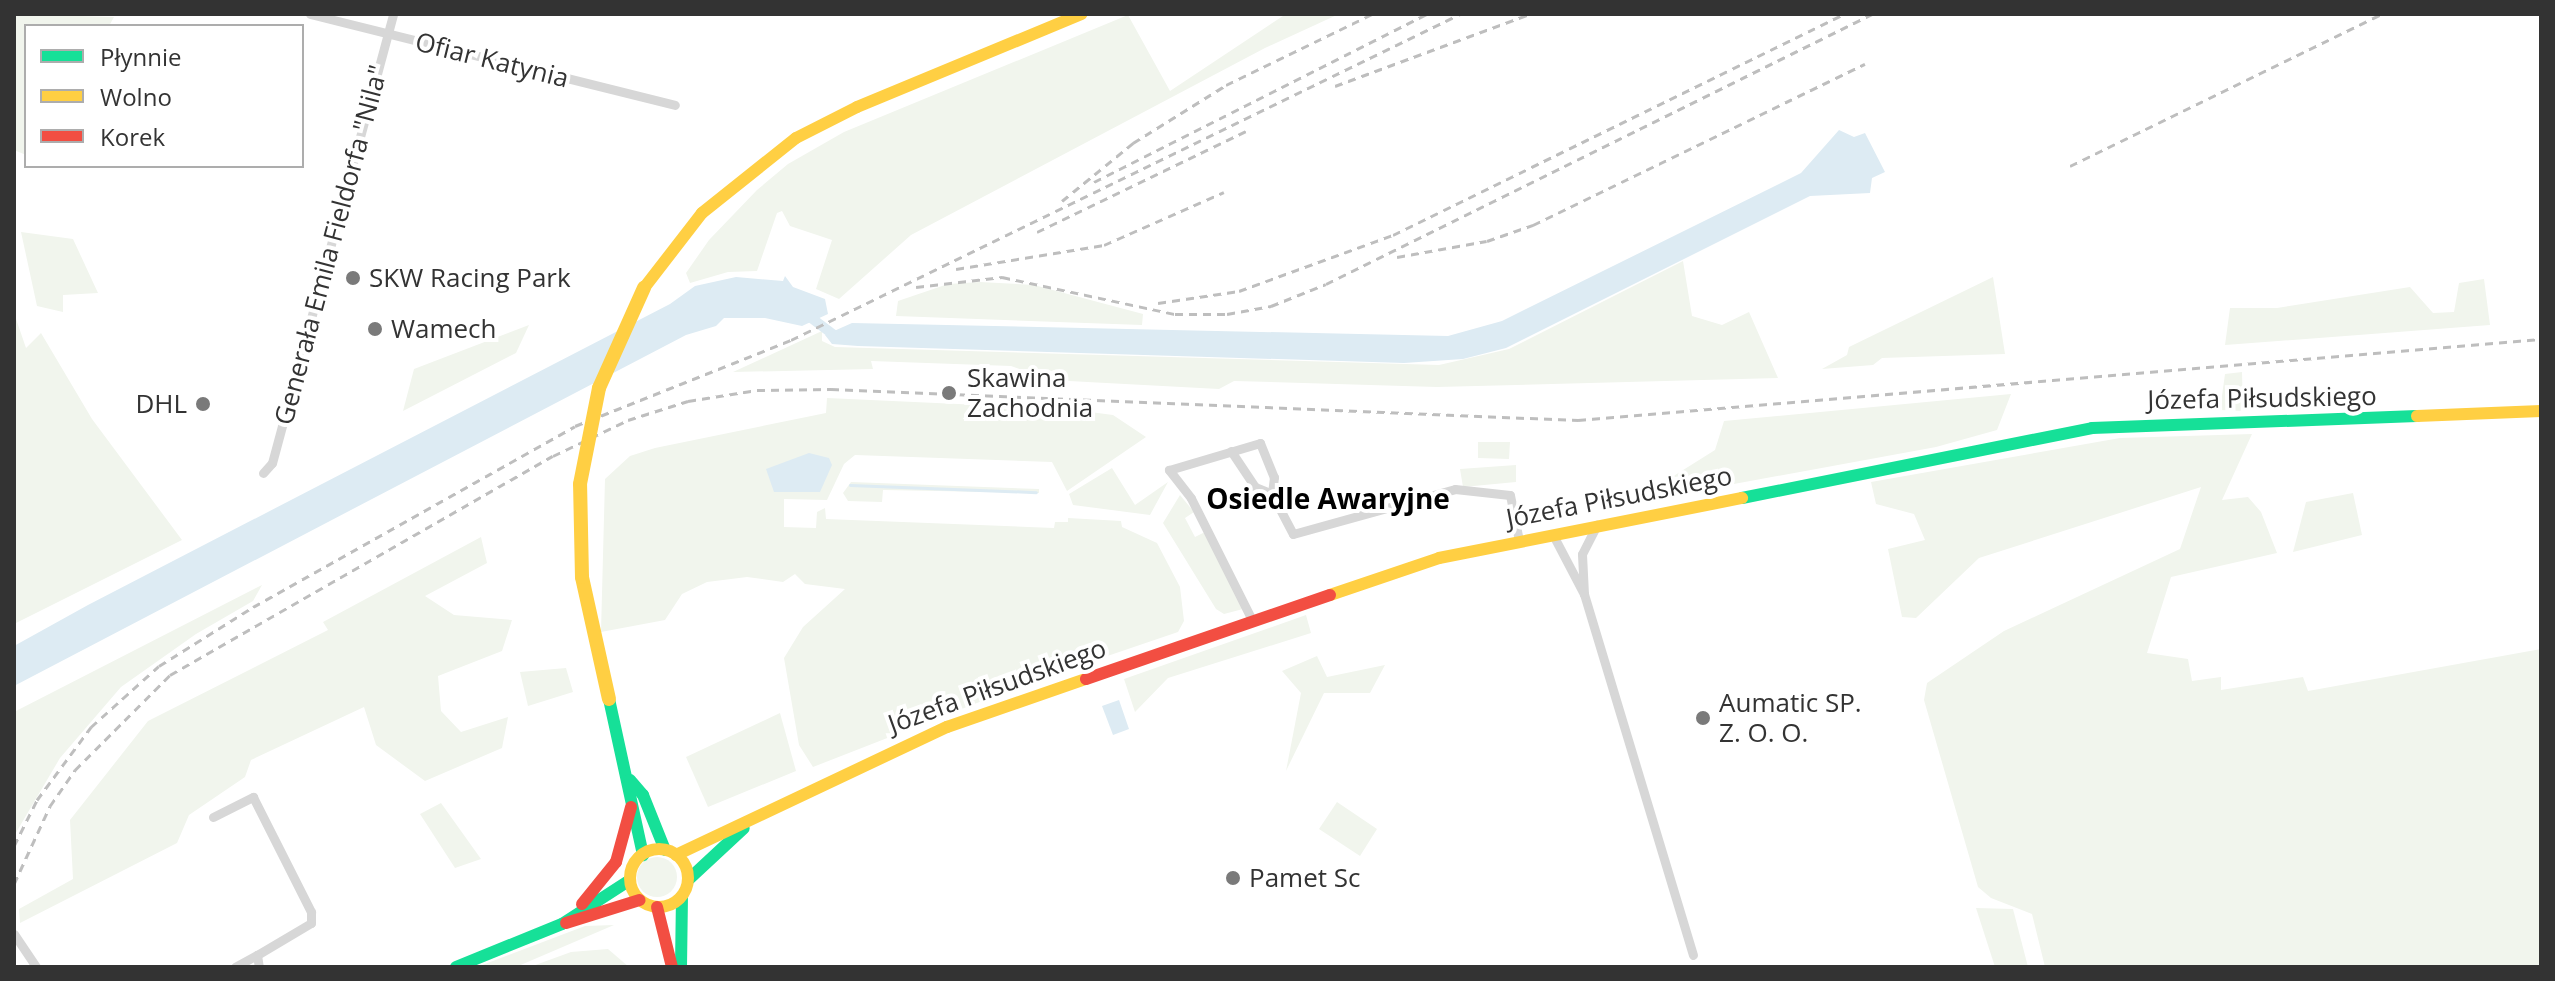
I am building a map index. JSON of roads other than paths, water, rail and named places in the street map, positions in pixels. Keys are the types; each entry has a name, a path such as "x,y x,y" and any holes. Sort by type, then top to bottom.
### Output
{"main road":[{"path":"562,924 630,880 643,855 632,806 630,780 589,620 579,507 599,388 644,288 702,213 796,138 857,107 1081,14"},
{"name":"Józefa Piłsudskiego","path":"670,852 751,822 939,731 1411,566 1597,525 2092,428 2541,411"},
{"path":"630,780 643,795 670,852 688,880 682,896 681,967"},
{"path":"562,924 611,872 632,806"},
{"name":"Józefa Piłsudskiego","path":"688,880 751,822"},
{"path":"643,855 670,852"},
{"path":"630,880 640,900"},
{"path":"456,967 562,924 640,900 657,907 682,896"},
{"path":"657,907 672,967"}],"street":[{"name":"Ofiar Katynia","path":"310,14 675,105"},
{"name":"Generała Emila Fieldorfa \"Nila\"","path":"263,473 272,463 393,14"},
{"path":"1252,620 1191,498 1169,470 1260,443 1274,477 1272,494 1293,534 1448,490 1510,495 1519,541"},
{"path":"1231,451 1255,487 1272,494"},
{"path":"1582,554 1597,525"},
{"path":"1572,531 1582,554 1584,594"},
{"path":"1553,535 1584,594 1693,955"},
{"path":"213,817 253,797 311,912 311,923 235,967"},
{"path":"14,934 36,967"},
{"path":"257,955 259,967"}],"waterway":[{"path":"806,314 838,338"},
{"path":"850,485 1036,492"}],"railway":[{"path":"1062,201 1133,143 1226,85 1372,14"},
{"path":"1094,182 1427,14"},
{"path":"14,846 37,800 91,727 159,666 253,607 575,426 791,340 1460,14"},
{"path":"1335,86 1530,14"},
{"path":"1158,303 1239,291 1393,235 1844,14"},
{"path":"916,287 1002,277 1175,314 1227,314 1271,306 1326,284 1872,14"},
{"path":"2070,166 2382,14"},
{"path":"1397,257 1487,241 1533,225 1865,64"},
{"path":"1037,232 1246,131"},
{"path":"956,269 1104,245 1224,192"},
{"path":"14,884 50,806 75,770 170,675 553,456 628,420 688,401 757,390 831,389 1578,420 2541,339"}],"place":[{"name":"SKW Racing Park","path":"353,278"},
{"name":"Wamech","path":"375,329"},
{"name":"Skawina Zachodnia","path":"949,393"},
{"name":"DHL","path":"203,404"},
{"name":"Aumatic SP. Z. O. O.","path":"1703,718"},
{"name":"Pamet Sc","path":"1233,878"}],"district":[{"name":"Osiedle Awaryjne","path":"1328,498"}]}
